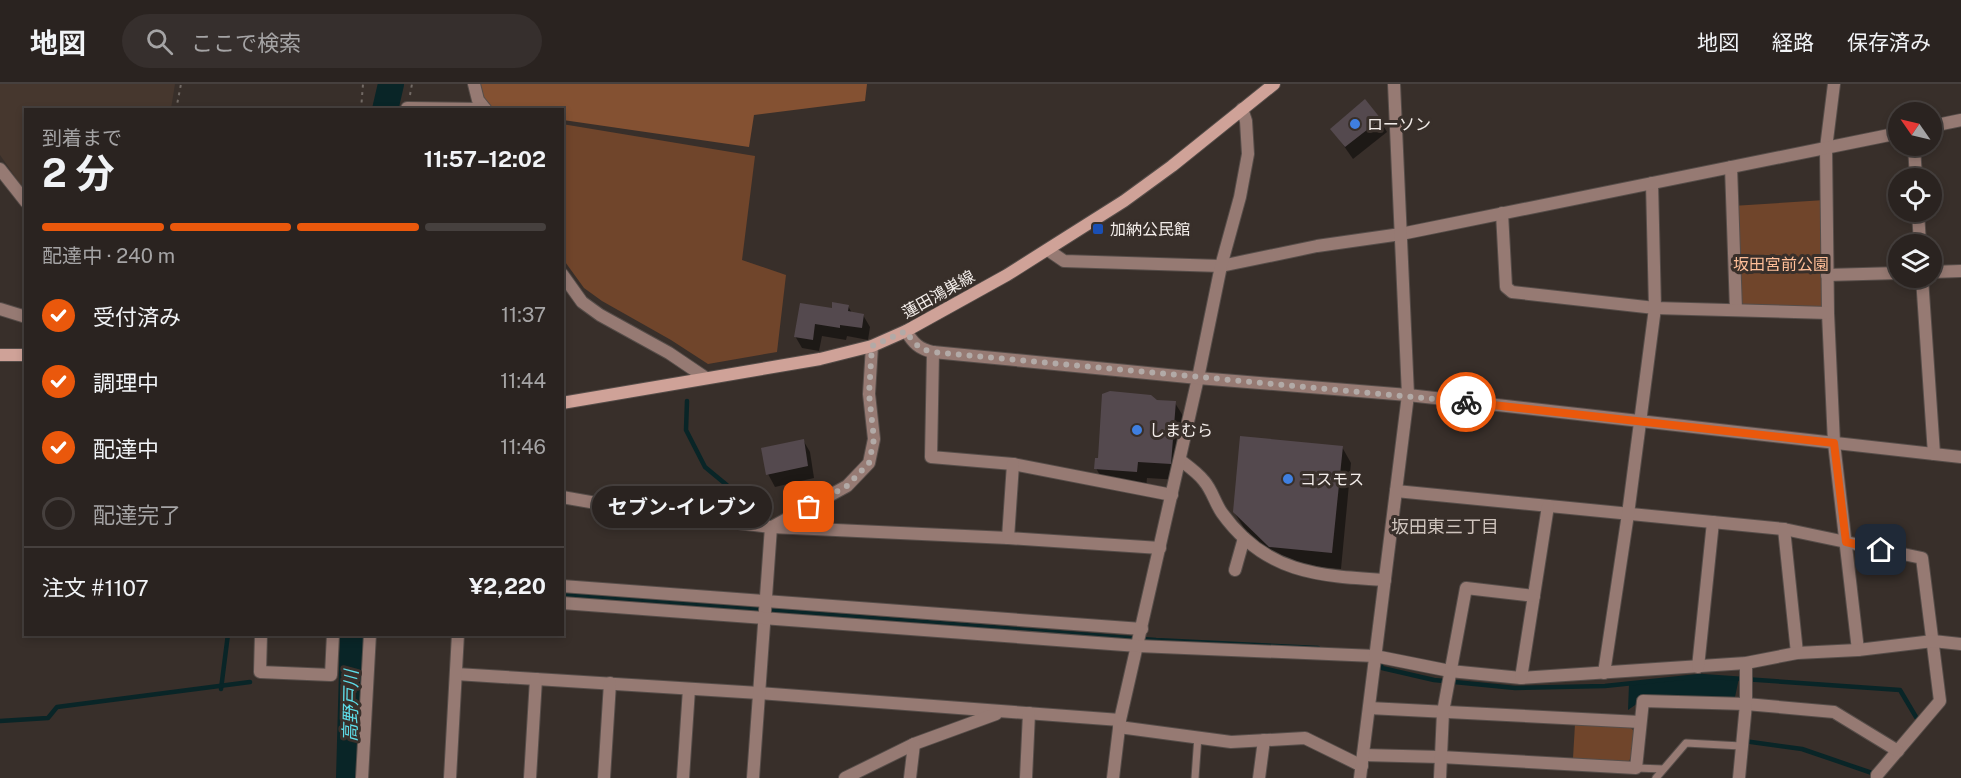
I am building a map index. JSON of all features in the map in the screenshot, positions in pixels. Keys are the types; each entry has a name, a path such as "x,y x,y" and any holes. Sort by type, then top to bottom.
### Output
{"main road":[{"name":"蓮田鴻巣線","path":"564,403 820,359 872,346 906,331 1048,250 1124,201 1272,85"},
{"path":"0,355 24,355"}],"street":[{"path":"474,84 478,100 485,108"},
{"path":"1362,766 1408,395 1394,84"},
{"path":"1834,84 1826,148 1828,313 1834,443 1858,650"},
{"path":"1113,778 1120,723 1180,460 1221,266 1240,197 1248,154 1246,121 1242,110"},
{"path":"1942,124 1961,120"},
{"path":"1048,250 1064,261 1221,266 1317,246 1401,234 1888,135"},
{"path":"1731,167 1736,310"},
{"path":"0,169 24,199"},
{"path":"1604,673 1655,308 1652,183"},
{"path":"1502,213 1506,287 1512,292 1655,308 1828,313"},
{"path":"1942,272 1961,271"},
{"path":"1827,275 1888,273"},
{"path":"564,277 582,302 600,315 669,353 706,378"},
{"path":"1923,288 1934,454"},
{"path":"0,309 24,316"},
{"path":"906,331 913,343 922,350 933,352 1198,378 1408,395 1961,458"},
{"path":"771,527 847,486 869,463 874,439 869,394 872,346"},
{"path":"933,352 931,457 1013,464 1172,495"},
{"path":"1180,460 1205,481 1222,513 1244,538 1263,552 1294,569 1329,577 1385,580"},
{"path":"1008,538 1013,464"},
{"path":"1396,491 1784,529 1922,558 1940,701 1877,775 1877,778"},
{"path":"564,496 641,511 771,527 1160,548"},
{"path":"1521,678 1548,506"},
{"path":"1698,667 1713,522"},
{"path":"753,778 771,527"},
{"path":"1784,529 1797,653"},
{"path":"1234,570 1244,538"},
{"path":"564,586 1142,629"},
{"path":"1440,778 1443,712 1466,588 1534,596"},
{"path":"564,603 1138,646 1375,656 1450,671 1521,678 1746,663 1797,653 1858,650 1933,641 1961,644"},
{"path":"261,636 260,672 331,675 333,636"},
{"path":"362,778 370,636"},
{"path":"450,778 458,636"},
{"path":"1739,778 1746,704 1746,663"},
{"path":"456,674 689,688 1029,713 1120,723 1231,742 1305,738 1362,766 1441,757 1636,768 1643,701 1746,704 1834,712 1898,751"},
{"path":"530,778 536,679"},
{"path":"604,778 610,684"},
{"path":"682,778 689,688"},
{"path":"1369,708 1640,722"},
{"path":"845,778 914,744 999,712"},
{"path":"1026,778 1029,713"},
{"path":"1259,778 1264,740"},
{"path":"910,778 914,744"}],"lane":[{"path":"1196,778 1198,736"},
{"path":"1656,778 1686,743 1741,746"},
{"path":"1636,768 1664,770"}],"path":[{"path":"176,108 181,84"},
{"path":"361,108 363,84"}],"shaded area":[{"path":"0,84 175,84 171,108 24,108 24,190 0,155"},
{"path":"477,84 867,84 865,101 754,115 749,147 564,120 564,108 485,108"}],"green space":[{"path":"564,124 755,156 742,260 786,275 777,352 708,364 584,288 564,260"},
{"name":"坂田宮前公園","path":"1825,200 1828,313 1736,310 1732,206"},
{"path":"1575,724 1629,726 1633,730 1633,755 1628,762 1573,758"}],"water":[{"path":"1697,676 1739,678 1735,697 1648,696 1628,710 1629,684"}],"building":[{"name":"ローソン","path":"1365,99 1381,119 1345,147 1330,129"},
{"path":"832,302 849,305 848,311 864,314 862,328 840,325 840,328 815,324 813,340 794,337 800,303 832,308"},
{"name":"しまむら","path":"1110,391 1151,395 1157,400 1176,401 1171,464 1138,462 1137,472 1094,469 1095,458 1098,458 1102,394"},
{"name":"コスモス","path":"1240,436 1343,446 1332,553 1269,547 1233,512"},
{"path":"804,439 808,466 766,475 761,448"}],"waterway":[{"name":"高野戸川","path":"385,108 391,84"},
{"path":"687,401 686,430 705,467 772,524"},
{"path":"564,594 1156,640 1318,648"},
{"path":"221,689 228,636"},
{"name":"高野戸川","path":"349,778 353,636"},
{"path":"1379,660 1382,668 1434,680 1515,688 1605,686 1700,676 1900,690 1916,717"},
{"path":"0,721 48,718 57,707 250,682"},
{"path":"1744,741 1802,749 1875,774"}],"way so far":[{"path":"809,507 847,486 869,463 874,439 869,394 872,346 906,331 913,343 922,350 933,352 1466,402"}],"place":[{"name":"ローソン","path":"1355,124"},
{"name":"加納公民館","path":"1098,229"},
{"name":"しまむら","path":"1137,430"},
{"name":"コスモス","path":"1288,479"},
{"name":"セブン-イレブン","path":"809,507"}],"district":[{"name":"坂田東三丁目","path":"1445,527"}],"route":[{"path":"1466,402 1834,443 1846,542 1881,550"}]}
